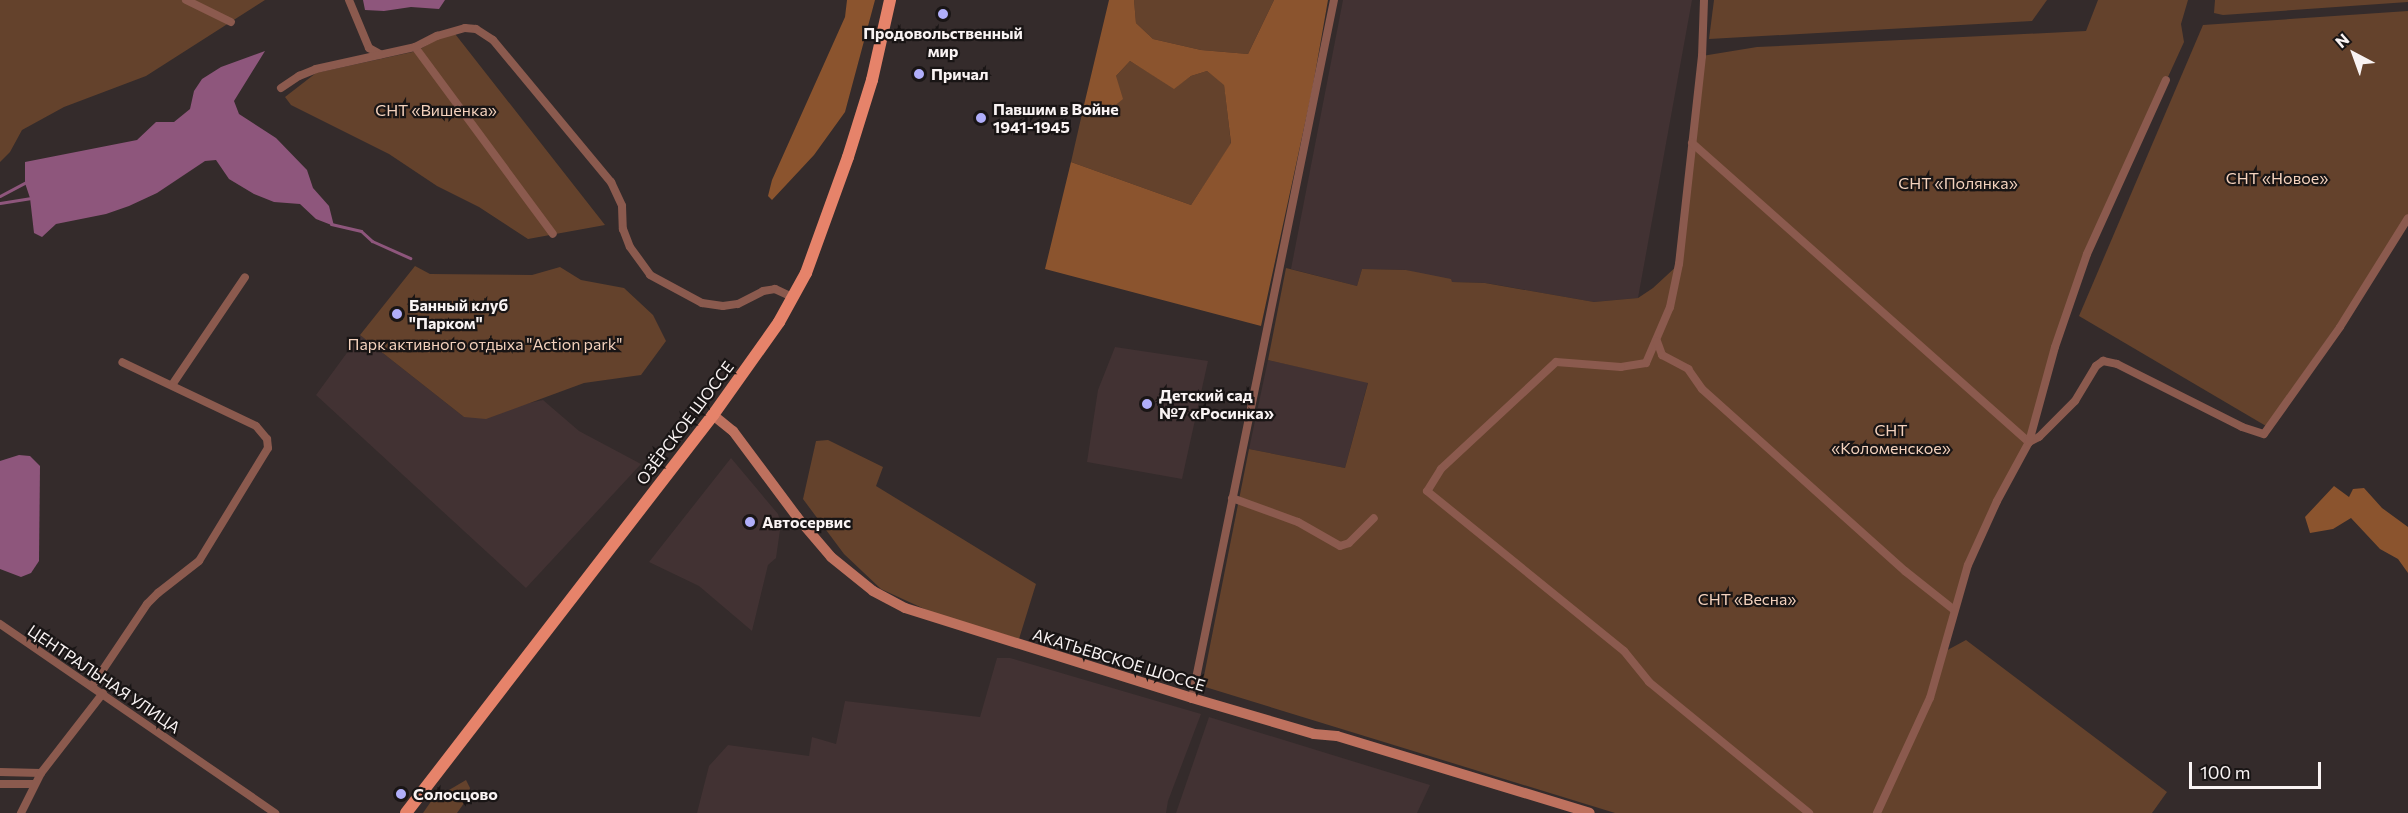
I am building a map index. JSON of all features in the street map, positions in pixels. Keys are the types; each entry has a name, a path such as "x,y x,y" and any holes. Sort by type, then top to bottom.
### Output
{"main road":[{"name":"ОЗЁРСКОЕ ШОССЕ","path":"406,813 713,415 764,346 794,298 806,273 848,158 872,80 890,0"},
{"name":"АКАТЬЕВСКОЕ ШОССЕ","path":"713,415 733,431 797,517 831,557 851,575 888,600 940,621 1192,698 1314,734 1337,736 1590,813"}],"street":[{"path":"186,0 231,22"},
{"path":"349,0 369,48 380,54"},
{"path":"1192,698 1334,0"},
{"path":"1704,0 1702,56 1679,264 1670,307 1646,363 1621,367 1556,362 1440,469 1427,491 1624,651 1649,682 1809,813"},
{"path":"281,88 299,76 316,69 415,47 437,36 465,28 476,29 493,40 611,182 622,206 623,229 630,247 650,275 702,303 723,306 738,304 763,291 775,288 794,298"},
{"path":"415,47 553,234"},
{"path":"1877,813 1930,698 1953,609 1968,565 1997,501 2029,442 2055,347 2087,254 2166,80"},
{"path":"1692,143 2029,442"},
{"path":"2029,442 2039,437 2075,401 2096,366 2103,361 2117,364 2242,427 2264,434 2340,327 2408,218"},
{"path":"172,386 244,277"},
{"path":"1657,341 1662,355 1688,369 1702,390 1905,571 1953,609"},
{"path":"92,686 147,604 199,561 268,448 267,439 256,426 122,362"},
{"path":"1232,498 1299,522 1340,546 1349,543 1374,518"},
{"name":"ЦЕНТРАЛЬНАЯ УЛИЦА","path":"0,624 275,813"},
{"path":"21,813 40,773 103,693"},
{"path":"0,772 40,773"},
{"path":"0,784 33,784"}],"shaded area":[{"path":"363,0 445,0 439,9 411,7 384,11 365,10"},
{"path":"847,0 875,0 845,112 814,155 772,200 768,196 772,180 845,17"},
{"path":"1109,0 1134,0 1136,23 1153,39 1201,50 1248,54 1274,0 1328,0 1312,91 1261,326 1045,269 1071,162 1191,205 1231,143 1224,85 1207,71 1191,76 1174,89 1130,61 1116,76 1123,99 1108,111 1084,105"},
{"path":"1343,0 1692,0 1638,298 1594,302 1486,283 1452,282 1406,270 1362,269 1357,286 1291,269"},
{"path":"265,51 234,101 239,114 276,138 307,170 313,188 329,206 334,226 316,219 300,204 274,202 254,194 229,179 216,160 205,161 157,193 129,206 106,214 56,224 42,237 34,233 30,198 25,183 25,162 137,140 156,122 174,122 190,109 194,91 202,79 221,67"},
{"path":"360,335 464,417 543,400 579,431 641,464 526,588 316,395"},
{"name":"Детский сад №7 «Росинка»","path":"1115,347 1208,361 1182,479 1087,462 1098,390"},
{"path":"1268,360 1368,382 1345,468 1249,449"},
{"path":"19,455 30,456 40,466 39,561 31,573 21,577 0,569 0,461"},
{"path":"731,458 778,514 781,523 776,558 768,565 752,631 699,586 649,562"},
{"path":"2334,486 2349,497 2353,489 2364,488 2382,508 2408,527 2408,573 2398,559 2380,549 2351,518 2333,529 2310,533 2305,517"},
{"path":"997,658 1010,658 1201,714 1168,801 1166,813 697,813 709,766 728,745 809,756 812,737 836,744 845,701 980,717"},
{"path":"1209,717 1430,785 1417,813 1176,813"}],"green space":[{"path":"0,0 265,0 146,76 64,107 22,130 10,152 0,162"},
{"path":"1134,0 1274,0 1248,54 1201,50 1153,39 1136,23"},
{"path":"1714,0 2047,0 2032,21 1709,39"},
{"path":"2098,0 2188,0 2181,24 2184,42 2087,254 2029,442 1968,565 1942,653 1966,640 2167,792 2152,813 1615,813 1202,686 1249,449 1345,468 1368,383 1268,360 1286,268 1357,286 1362,269 1406,270 1451,279 1452,282 1485,283 1594,302 1638,298 1653,288 1679,264 1702,56 1757,47 2086,31"},
{"path":"2215,0 2408,0 2408,2 2223,15 2214,13"},
{"name":"СНТ «Новое»","path":"2408,11 2408,215 2355,299 2266,426 2079,316 2203,25"},
{"name":"СНТ «Вишенка»","path":"452,30 605,225 528,239 479,207 437,186 389,154 291,105 285,97 316,73 417,51"},
{"path":"1130,61 1174,88 1191,76 1207,71 1224,84 1231,144 1191,205 1071,162 1084,105 1108,111 1116,76"},
{"name":"Парк активного отдыха \"Action park\"","path":"415,266 430,274 532,275 560,267 581,280 624,288 653,315 666,341 641,375 584,383 486,419 464,417 360,335"},
{"path":"828,440 883,467 876,486 1036,584 1019,639 931,612 881,589 844,554 803,499 816,441"},
{"path":"466,780 470,788 467,799 457,813 423,813 432,800"}],"waterway":[{"path":"0,196 26,182"},
{"path":"0,203 30,198"},
{"path":"331,224 361,231 372,241 410,258"}],"place":[{"name":"Продовольственный мир","path":"943,14"},
{"name":"Причал","path":"919,74"},
{"name":"Павшим в Войне 1941-1945","path":"981,118"},
{"name":"Банный клуб \"Парком\"","path":"397,314"},
{"name":"Детский сад №7 «Росинка»","path":"1147,404"},
{"name":"Автосервис","path":"750,522"},
{"name":"Солосцово","path":"401,794"}],"park label":[{"name":"СНТ «Полянка»","path":"1958,183"},
{"name":"СНТ «Коломенское»","path":"1891,439"},
{"name":"СНТ «Весна»","path":"1747,599"}]}
